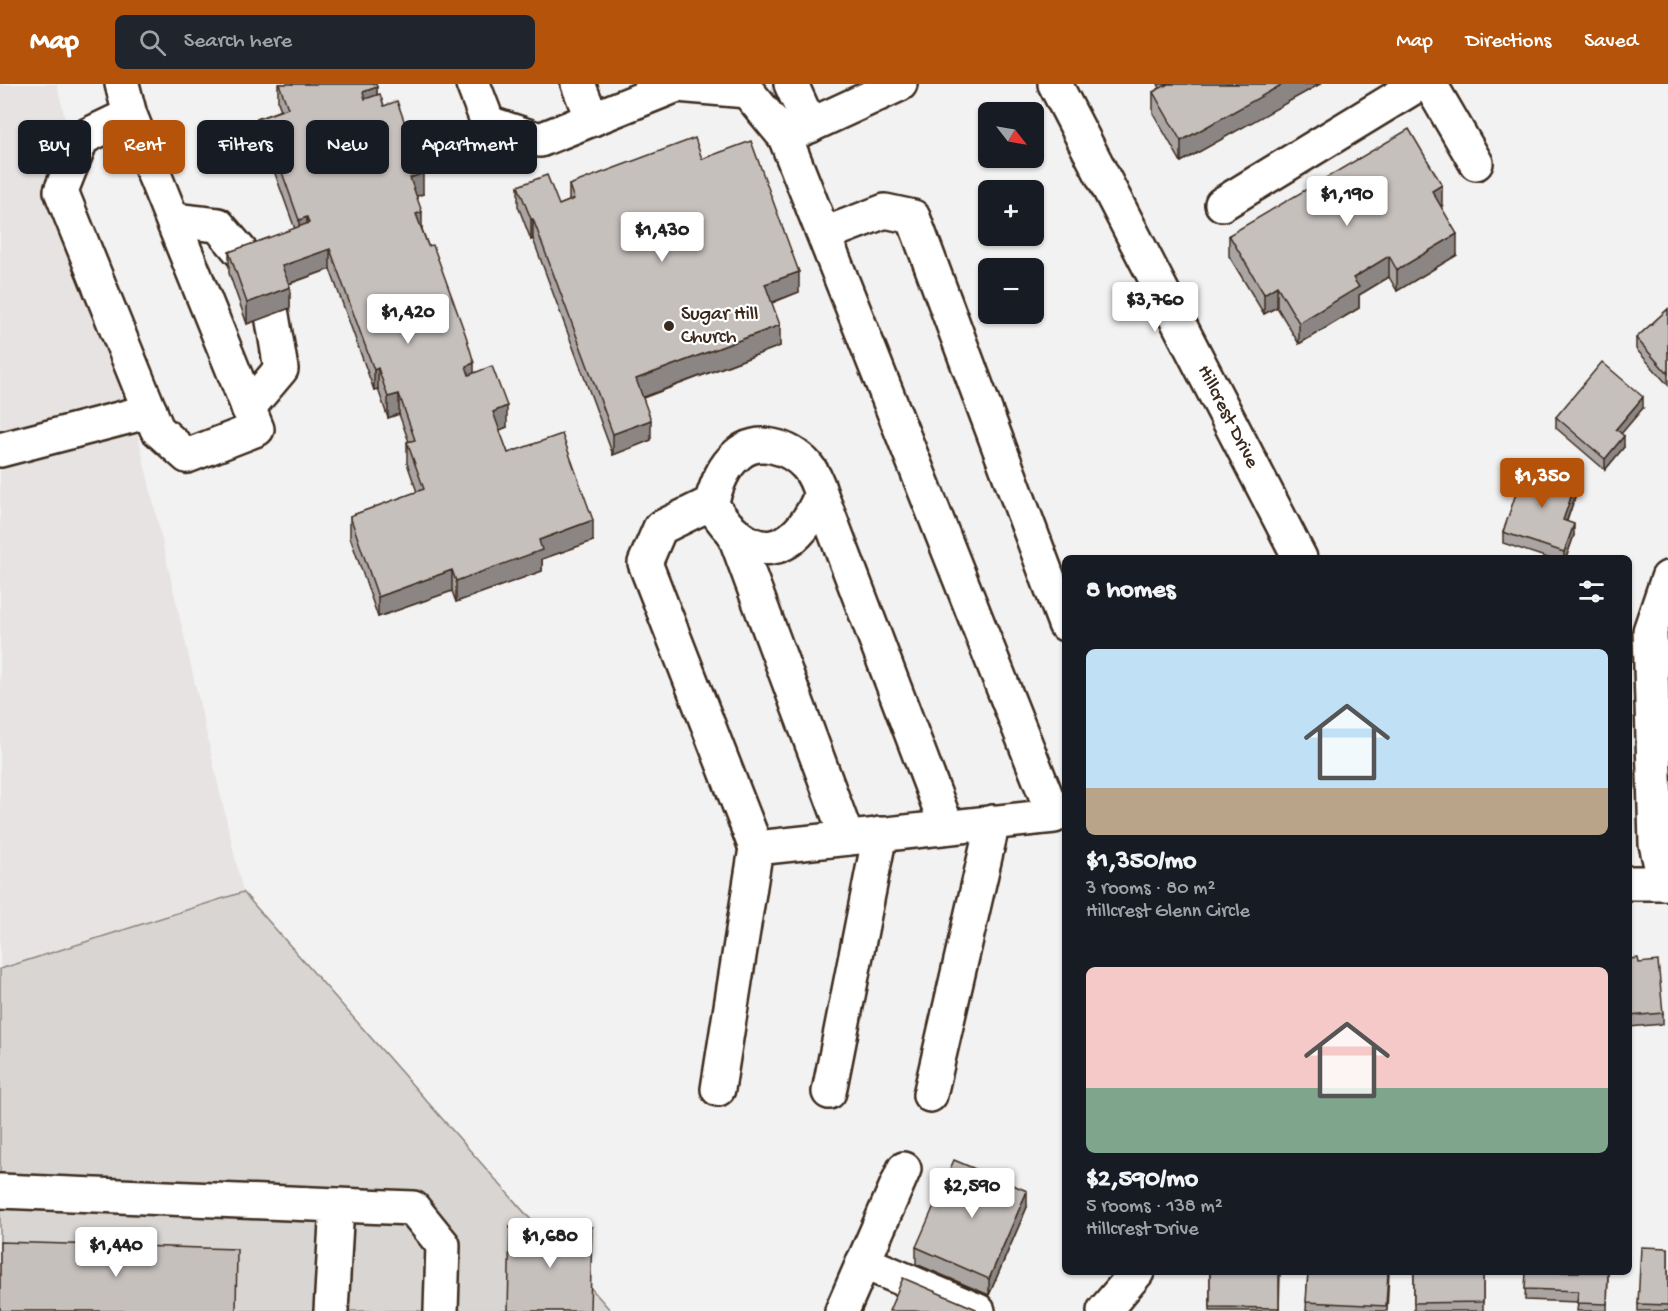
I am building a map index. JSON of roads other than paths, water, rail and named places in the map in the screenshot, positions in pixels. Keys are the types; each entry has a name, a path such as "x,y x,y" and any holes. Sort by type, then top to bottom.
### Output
{"street":[{"path":"473,84 488,123 540,140 677,84 747,91 798,132"},
{"path":"578,84 592,119"},
{"path":"756,848 1060,815 825,234 798,132 791,84"},
{"path":"798,132 900,84"},
{"name":"Hillcrest Drive","path":"1055,84 1298,555"},
{"path":"1222,204 1419,84"},
{"path":"1430,84 1476,163"},
{"path":"126,99 172,220 257,429 187,456 157,429 61,191 82,138 126,99"},
{"path":"825,234 885,212 913,217 1062,616"},
{"path":"172,220 218,225 252,265 272,315 281,369 248,408"},
{"path":"0,450 150,411"},
{"path":"718,1089 756,848 645,563 660,528 711,503 726,467 738,453 755,445 768,444 789,453 806,465 815,478 946,827"},
{"path":"711,503 720,518 733,531 756,546 778,548 800,533 813,515 821,495"},
{"path":"733,531 847,838"},
{"path":"1632,883 1666,883 1656,844 1650,631 1668,578"},
{"path":"930,1095 993,822"},
{"path":"829,1092 880,834"},
{"path":"842,1311 904,1169"},
{"path":"0,1191 413,1208 443,1245 441,1311"},
{"path":"331,1311 337,1205"},
{"path":"863,1262 978,1311"},
{"path":"1104,1311 1134,1275"}],"place":[{"name":"Sugar Hill Church","path":"669,326"}]}
